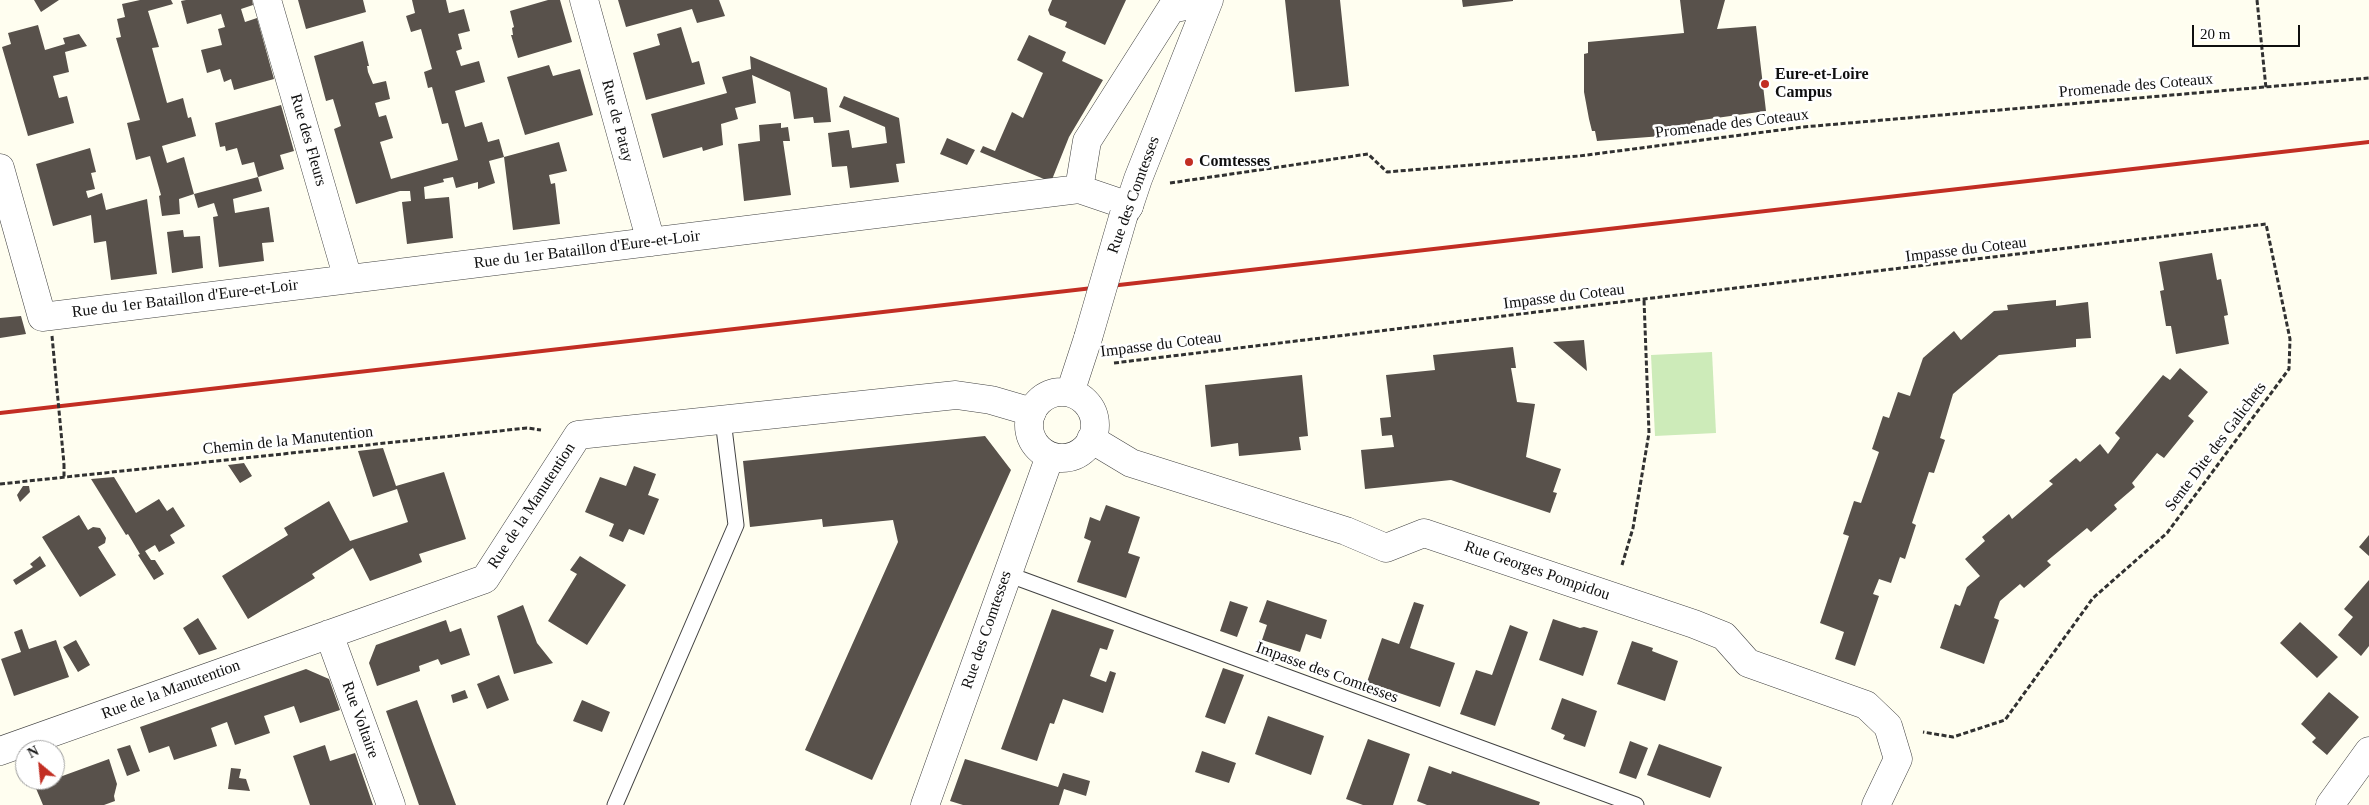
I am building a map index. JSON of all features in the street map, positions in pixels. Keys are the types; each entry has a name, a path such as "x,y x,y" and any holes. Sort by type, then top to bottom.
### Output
{"street":[{"name":"Rue des Fleurs","path":"268,0 348,279"},
{"name":"Rue de Patay","path":"584,0 651,242"},
{"name":"Rue des Comtesses","path":"1073,380 1088,338 1126,210 1208,0"},
{"name":"Rue des Comtesses","path":"1079,189 1087,141 1171,9 1208,0"},
{"path":"0,168 47,326"},
{"name":"Rue du 1er Bataillon d'Eure-et-Loir","path":"47,326 348,279 1079,189 1126,210"},
{"path":"1073,380 1092,411 1094,430 1092,439 1078,453 1069,457 1050,456 1040,450 1034,442 1030,428 1032,412 1036,404 1073,380"},
{"name":"Rue de la Manutention","path":"0,751 485,579 578,435 956,395 991,400 1032,412"},
{"name":"Rue Georges Pompidou","path":"1092,439 1131,463 1346,531 1386,548 1424,533 1724,636 1748,663 1866,705 1888,726 1898,760 1876,805"},
{"name":"Rue des Comtesses","path":"925,805 1050,456"},
{"name":"Rue Voltaire","path":"329,634 391,805"},
{"path":"2330,805 2369,751"}],"lane":[{"path":"615,805 736,526 723,420"},
{"name":"Impasse des Comtesses","path":"1007,574 1636,805"}],"path":[{"path":"2258,0 2266,88"},
{"name":"Promenade des Coteaux","path":"1138,179 1174,183 1368,154 1387,172 1580,156 1803,127 2369,78"},
{"name":"Sente Dite des Galichets","path":"1888,726 1953,737 2005,720 2093,598 2167,533 2289,369 2290,339 2266,224 2054,252"},
{"name":"Impasse du Coteau","path":"1073,380 1644,300 2054,252"},
{"path":"1613,597 1633,528 1649,433 1644,300"},
{"path":"47,326 64,477"},
{"name":"Chemin de la Manutention","path":"0,484 528,428 578,435"}],"green space":[{"path":"1712,352 1716,433 1655,436 1651,355"}],"building":[{"path":"34,0 59,0 41,12"},
{"path":"140,0 171,0 173,4 148,11 159,47 152,48 167,103 183,98 188,118 191,117 196,136 162,146 167,163 184,157 194,194 179,199 180,214 162,216 159,196 161,195 150,156 136,160 127,123 140,120 116,38 121,37 117,19 125,17 122,4"},
{"path":"252,0 253,5 241,9 245,22 257,18 274,79 234,90 231,79 224,82 220,69 207,73 201,50 222,45 218,29 225,27 221,14 187,24 181,1"},
{"path":"298,0 363,0 366,12 306,29"},
{"path":"412,0 446,0 449,13 464,9 470,31 458,34 462,49 456,51 461,66 479,61 485,82 455,91 465,127 482,122 488,142 499,139 504,157 489,161 495,183 478,189 478,182 456,188 453,177 443,179 444,182 424,187 425,199 449,197 453,238 407,244 402,202 411,201 410,191 400,191 356,204 334,129 341,126 333,99 326,101 314,56 363,41 369,66 367,66 368,72 373,84 386,81 390,99 375,103 379,117 386,115 393,138 380,142 391,179 458,160 448,123 442,124 432,87 428,88 424,72 432,69 421,29 411,32 406,16 415,13"},
{"path":"548,0 560,0 572,42 518,58 511,35 513,35 512,28 514,27 510,11"},
{"path":"618,0 719,0 725,16 697,23 692,9 626,27"},
{"path":"1052,0 1126,0 1105,45 1065,27 1067,22 1050,15 1048,10"},
{"path":"1285,0 1340,0 1349,86 1295,92"},
{"path":"1462,0 1513,0 1513,1 1463,7"},
{"path":"1680,0 1725,0 1717,29 1756,26 1766,111 1695,121 1696,130 1662,134 1662,136 1597,141 1595,131 1592,131 1584,92 1584,54 1588,53 1588,42 1684,33"},
{"path":"38,25 45,50 65,44 63,38 79,34 87,46 65,52 69,72 53,76 59,98 67,96 74,123 28,136 2,47 11,44 8,33"},
{"path":"681,27 692,63 699,61 705,84 646,100 633,53 660,45 657,34"},
{"path":"1029,35 1066,52 1062,61 1103,80 1069,137 1051,182 980,152 983,146 995,151 1012,112 1023,118 1043,73 1017,60"},
{"path":"750,56 827,88 831,122 814,123 813,117 794,119 790,92 752,75 756,103 735,108 738,119 721,124 723,145 703,151 702,147 663,158 651,114 727,93 722,77 751,69"},
{"path":"549,65 553,76 580,69 593,115 525,135 507,77"},
{"path":"844,96 899,118 905,163 896,164 899,182 850,188 847,166 832,167 828,133 849,130 852,148 887,143 885,127 839,107"},
{"path":"281,105 294,151 280,155 284,169 258,177 254,162 242,165 237,148 226,151 225,146 220,147 215,123"},
{"path":"781,123 781,128 788,127 790,141 783,141 791,195 744,201 738,144 760,141 759,125"},
{"path":"947,138 975,150 967,165 940,154"},
{"path":"559,142 567,171 549,175 551,184 555,183 560,224 513,230 504,157"},
{"path":"90,148 96,172 91,173 95,189 86,191 88,198 102,193 106,210 147,199 157,274 111,280 106,241 94,243 91,215 53,226 36,164"},
{"path":"258,177 262,191 233,199 235,213 269,207 274,242 262,243 264,261 219,267 213,217 218,216 214,203 198,208 194,194"},
{"path":"183,230 184,237 200,236 203,268 172,273 167,232"},
{"path":"2212,253 2217,280 2221,279 2228,315 2224,316 2229,344 2176,354 2171,326 2166,326 2160,291 2164,290 2159,262"},
{"path":"2056,300 2056,306 2088,302 2091,338 2076,339 2076,347 1999,355 1953,394 1940,438 1945,440 1934,473 1929,472 1912,523 1916,525 1905,559 1900,557 1891,583 1879,579 1873,594 1879,596 1855,666 1835,659 1844,632 1820,623 1849,536 1843,534 1854,501 1861,503 1879,452 1872,449 1883,416 1889,418 1898,392 1910,396 1923,358 1954,331 1961,340 1994,311 2008,310 2007,305"},
{"path":"21,316 26,334 0,338 0,318"},
{"path":"1584,340 1587,371 1553,342"},
{"path":"1513,347 1516,368 1511,368 1517,402 1535,404 1526,457 1561,469 1553,492 1557,493 1550,513 1451,480 1365,489 1361,450 1394,447 1392,435 1382,436 1380,418 1391,417 1386,375 1435,370 1433,355"},
{"path":"2180,368 2208,392 2188,416 2194,421 2164,458 2157,453 2132,483 2135,487 2114,505 2117,509 2091,532 2087,528 2047,561 2051,565 2024,588 2020,584 2000,601 1994,618 1999,620 1984,664 1940,648 1955,604 1960,606 1967,587 1980,576 1965,559 1985,541 1982,537 2009,514 2012,519 2053,484 2049,481 2076,458 2080,462 2100,444 2108,454 2120,438 2115,433 2163,375 2170,380"},
{"path":"1302,375 1308,436 1299,437 1301,450 1239,456 1238,443 1211,447 1205,385"},
{"path":"985,436 1011,470 872,780 805,750 898,542 893,520 823,527 822,519 750,527 743,461"},
{"path":"383,448 396,486 444,472 466,539 419,554 422,562 370,581 353,548 312,574 315,578 248,619 222,576 288,535 284,528 329,501 350,541 408,522 397,489 373,497 358,451"},
{"path":"244,463 252,476 240,483 228,465"},
{"path":"634,466 656,474 648,495 659,499 644,535 629,529 623,542 609,536 614,524 585,512 600,477 626,486"},
{"path":"114,477 136,513 159,499 167,511 173,507 185,526 170,535 175,543 159,552 155,545 145,551 151,560 155,560 164,574 154,580 138,555 140,554 128,534 126,535 91,479"},
{"path":"23,486 29,486 30,492 20,502 17,495"},
{"path":"1106,505 1140,517 1128,553 1140,557 1126,598 1077,582 1091,541 1084,538 1090,517 1100,521"},
{"path":"79,515 88,530 93,527 100,528 106,538 105,543 98,547 116,575 80,597 42,537"},
{"path":"2369,535 2369,556 2359,547"},
{"path":"40,556 46,566 16,585 13,580 33,567 30,564"},
{"path":"580,556 626,585 587,645 548,621 577,574 570,570"},
{"path":"2369,580 2369,646 2361,656 2338,635 2353,617 2344,609"},
{"path":"1267,600 1327,620 1321,639 1306,634 1300,652 1262,640 1267,625 1259,622"},
{"path":"1230,601 1248,607 1237,637 1220,631"},
{"path":"1414,602 1424,605 1410,648 1455,663 1440,707 1367,682 1382,638 1399,644"},
{"path":"523,605 537,643 553,663 514,674 497,616"},
{"path":"1052,609 1114,630 1107,650 1100,648 1090,676 1106,682 1110,671 1116,673 1103,713 1063,699 1054,724 1050,723 1037,761 1001,749"},
{"path":"198,618 217,649 199,655 183,628"},
{"path":"1553,619 1580,628 1584,627 1598,631 1583,676 1539,660"},
{"path":"446,620 450,632 461,628 470,655 441,665 438,659 419,666 420,671 377,686 369,663 376,645"},
{"path":"2300,622 2338,657 2317,678 2280,643"},
{"path":"1510,625 1528,632 1495,726 1460,714 1476,670 1492,675"},
{"path":"22,629 29,649 56,640 69,677 14,696 1,659 21,652 14,632"},
{"path":"76,640 90,665 78,672 63,647"},
{"path":"1632,641 1653,648 1652,651 1678,661 1665,701 1617,684"},
{"path":"1223,668 1244,675 1225,724 1205,717"},
{"path":"306,669 329,679 340,710 300,723 294,706 264,716 270,733 235,745 227,722 211,728 217,746 174,760 169,746 149,753 140,727"},
{"path":"499,675 509,700 487,709 477,684"},
{"path":"465,690 468,698 453,703 451,695"},
{"path":"2329,692 2359,717 2327,755 2312,742 2316,738 2301,724"},
{"path":"1562,698 1597,711 1585,747 1563,739 1565,735 1551,729"},
{"path":"417,700 456,805 419,805 386,711"},
{"path":"582,700 610,712 602,732 573,721"},
{"path":"1268,716 1324,736 1311,775 1255,754"},
{"path":"1368,739 1410,754 1393,805 1363,805 1346,799"},
{"path":"1630,741 1648,748 1636,779 1619,773"},
{"path":"1659,744 1722,767 1710,798 1647,775"},
{"path":"130,745 140,771 127,776 117,749"},
{"path":"325,745 330,761 355,753 373,805 310,805 293,756"},
{"path":"1202,751 1236,763 1229,783 1195,772"},
{"path":"109,759 117,784 114,796 115,801 104,805 43,805 37,790 65,790 65,775"},
{"path":"965,759 1058,787 1063,773 1090,781 1086,796 1064,789 1059,805 963,805 950,801"},
{"path":"1429,766 1451,774 1452,771 1540,802 1539,805 1427,805 1417,801"},
{"path":"231,768 241,769 239,778 246,779 250,791 228,789"}],"railway":[{"path":"0,413 2369,142"}],"place":[{"name":"Eure-et-Loire Campus","path":"1765,84"},
{"name":"Comtesses","path":"1189,162"}]}
